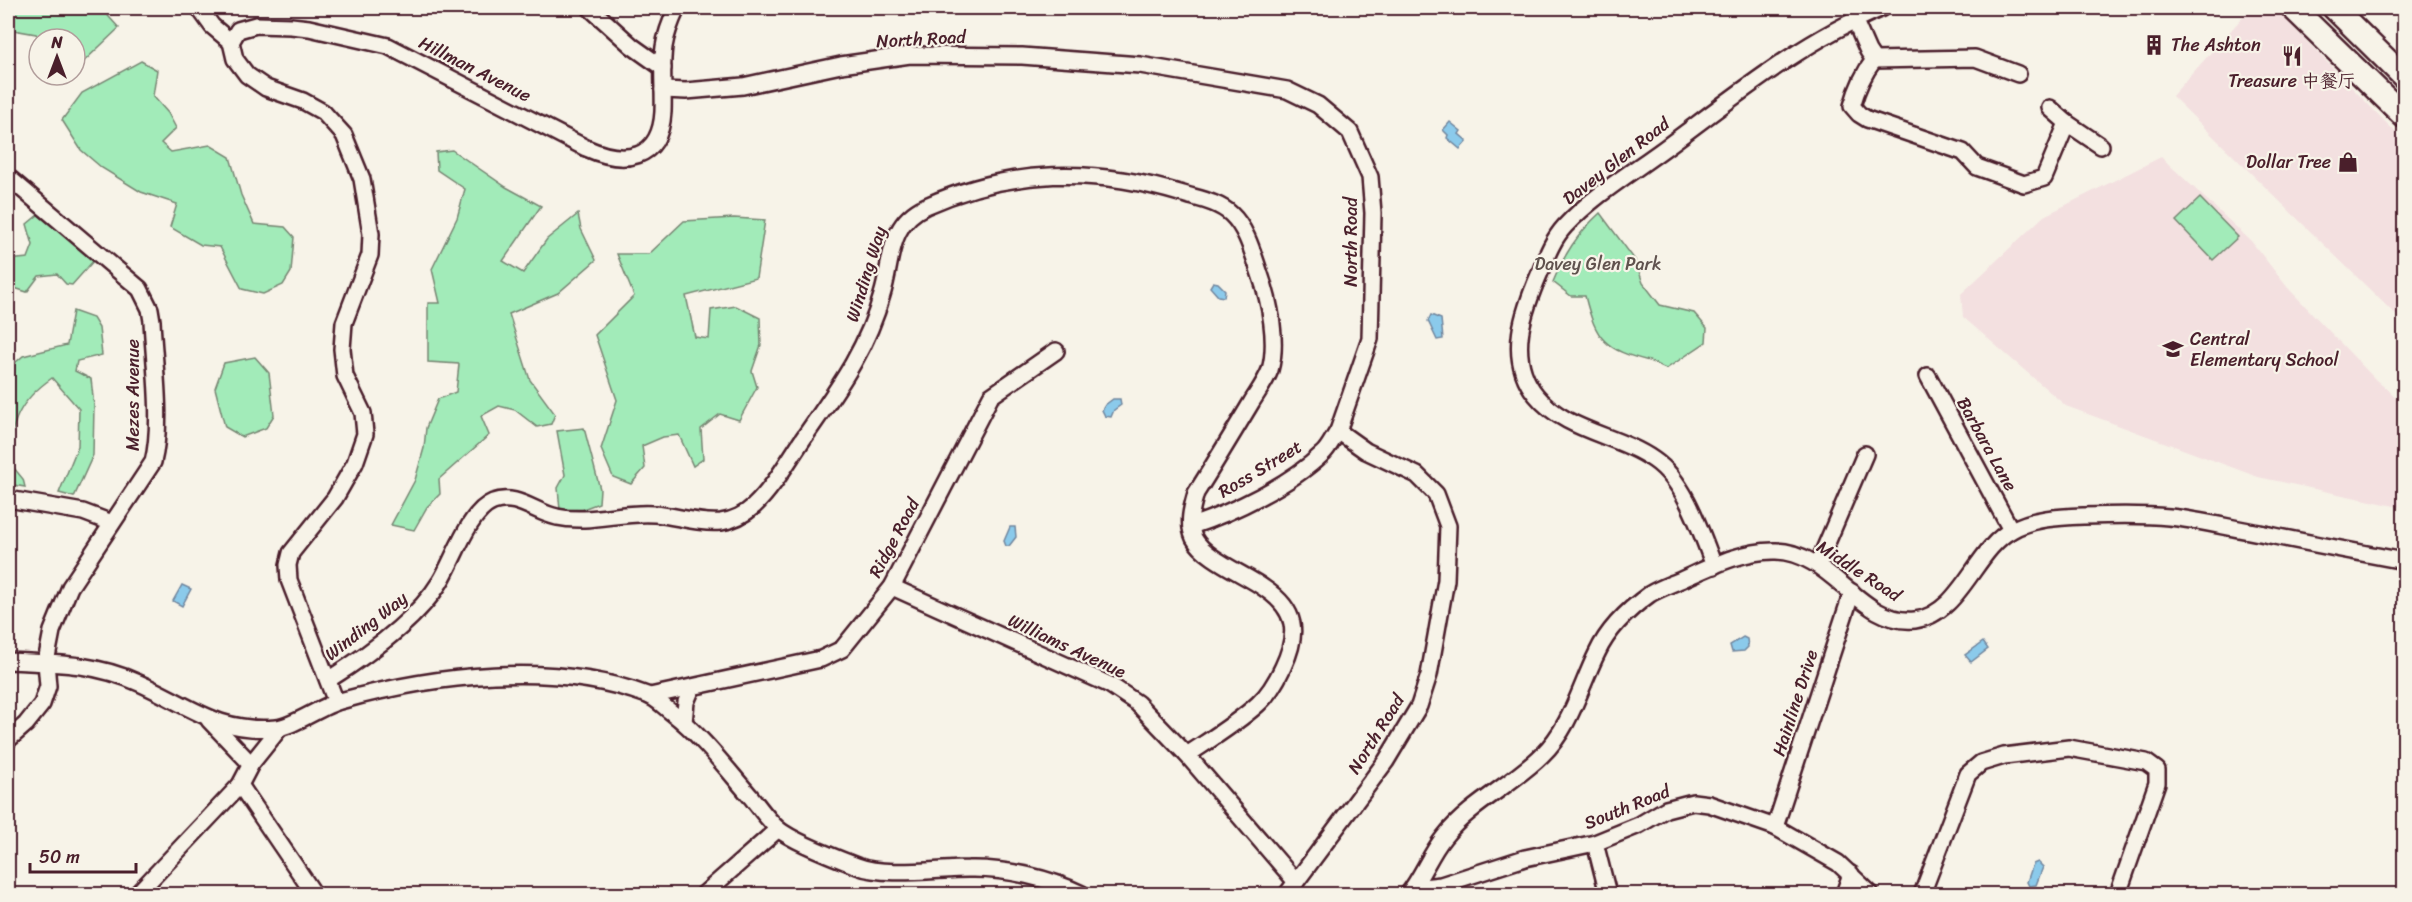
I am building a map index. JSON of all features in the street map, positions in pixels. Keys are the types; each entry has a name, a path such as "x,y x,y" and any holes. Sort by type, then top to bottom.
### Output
{"main road":[{"path":"2293,8 2404,116"},
{"path":"2334,8 2404,77"}],"street":[{"path":"199,8 212,26 231,42 236,58 247,75 266,88 323,112 344,135 362,179 370,234 370,255 344,322 342,348 345,376 363,413 364,434 355,463 335,498 299,540 291,553 288,565 292,590 336,702"},
{"path":"590,8 632,46 663,68"},
{"path":"663,90 668,28 677,8"},
{"name":"Davey Glen Road","path":"1714,566 1690,507 1668,473 1655,460 1574,424 1558,415 1535,394 1519,349 1520,327 1527,302 1550,249 1564,227 1598,195 1754,82 1818,39 1854,19 1882,8"},
{"path":"1854,19 1874,60"},
{"name":"Hillman Avenue","path":"231,42 237,30 256,25 276,25 309,28 388,46 586,148 605,157 619,159 632,157 650,148 663,114 663,90"},
{"name":"North Road","path":"663,90 686,91 743,86 841,65 910,55 1022,56 1140,65 1287,90 1318,105 1350,132 1370,177 1372,213 1370,339 1338,431 1366,451 1417,475 1436,494 1448,526 1446,580 1430,675 1419,706 1386,761 1291,888"},
{"path":"1874,60 1975,58 2018,74"},
{"path":"1874,60 1864,73 1857,88 1852,106 1858,114 1963,152 1977,167 2024,184 2044,178 2067,123"},
{"path":"2050,108 2067,123 2102,146"},
{"name":"Winding Way","path":"328,681 410,619 426,604 441,581 477,513 492,503 516,501 553,516 576,520 655,514 707,523 743,516 759,502 792,457 863,349 882,296 897,231 904,219 925,207 1000,181 1048,176 1104,176 1151,184 1214,203 1232,215 1249,241 1265,288 1273,324 1270,371 1196,493 1191,509 1191,526"},
{"name":"Mezes Avenue","path":"8,177 133,282 146,298 150,309 157,410 156,448 148,470 70,587 52,631 46,662 48,686 42,704 26,724 8,740"},
{"name":"Ridge Road","path":"650,696 821,659 842,649 892,587 991,396 1015,377 1056,351"},
{"name":"Barbara Lane","path":"1928,376 2012,530"},
{"name":"Ross Street","path":"1191,526 1232,511 1294,475 1324,453 1338,431"},
{"path":"1818,564 1864,453"},
{"path":"8,499 83,512 112,523"},
{"name":"Middle Road","path":"1411,891 1443,838 1469,812 1543,755 1566,724 1598,650 1614,626 1653,592 1714,566 1759,552 1778,551 1796,554 1818,564 1885,616 1901,620 1918,620 1934,613 1951,599 1995,543 2012,530 2040,520 2062,517 2107,515 2169,517 2404,561"},
{"path":"1187,755 1226,730 1259,703 1281,672 1291,650 1293,638 1293,625 1282,603 1266,589 1208,552 1195,539 1191,526"},
{"name":"Williams Avenue","path":"892,587 1110,685 1137,703 1187,755 1291,888"},
{"name":"Hainline Drive","path":"1775,827 1852,592"},
{"path":"8,661 76,664 110,672 139,683 209,720 233,727 279,729"},
{"path":"137,894 240,784 251,764 279,729 336,702 401,686 446,678 537,675 593,681 650,696 699,736 778,829 826,854 862,868 908,872 972,869 1018,874 1064,886 1082,894"},
{"path":"684,723 686,702 692,688"},
{"path":"209,720 251,764"},
{"path":"1922,894 1968,774 1981,763 2004,756 2069,748 2146,762 2157,770 2157,783 2118,894"},
{"path":"240,784 314,894"},
{"name":"South Road","path":"1411,891 1441,885 1525,858 1595,843 1639,825 1666,809 1693,802 1709,804 1775,827 1838,863 1871,894"},
{"path":"704,894 778,829"},
{"path":"1595,843 1608,894"},
{"path":"1844,894 1851,874"}],"shaded area":[{"path":"2251,8 2274,8 2404,141 2404,323 2172,96"},
{"name":"Central Elementary School","path":"2161,157 2251,241 2288,288 2376,380 2404,404 2404,508 2258,477 2066,406 1963,317 1961,294 2044,216"}],"green space":[{"path":"8,8 74,8 79,12 101,8 119,28 87,58 87,27 27,27 27,32 8,29"},
{"path":"141,61 157,70 153,96 168,113 176,128 161,143 171,152 210,145 230,157 241,195 254,224 285,227 294,237 291,272 283,285 263,294 242,289 220,247 201,245 170,227 177,204 141,192 102,168 81,150 62,120 82,93"},
{"path":"452,150 506,187 541,206 503,261 523,273 547,239 578,214 581,229 596,260 558,293 509,314 530,380 555,414 551,424 537,427 515,410 499,406 481,416 489,435 439,479 440,494 427,507 414,530 391,525 415,480 424,448 426,428 438,399 456,392 459,364 428,362 428,303 440,303 432,269 457,218 465,189 437,170 436,152"},
{"path":"2200,198 2238,237 2213,260 2176,221"},
{"name":"Davey Glen Park","path":"1600,213 1635,260 1643,283 1660,305 1694,313 1707,328 1706,342 1666,369 1612,347 1598,333 1585,296 1571,296 1553,282 1572,245"},
{"path":"38,215 80,242 95,259 72,285 66,284 57,274 39,276 27,292 8,286 8,260 28,258 33,245 27,224"},
{"path":"734,218 765,220 756,278 686,296 695,337 709,339 711,310 736,306 760,318 761,345 752,371 757,387 739,420 720,414 701,429 703,459 693,466 679,435 663,437 642,446 645,468 631,484 613,477 601,449 617,400 595,335 634,296 617,254 649,254 684,221"},
{"path":"73,311 93,318 99,328 102,355 77,361 75,371 91,379 94,406 93,455 74,497 59,493 78,446 79,409 52,378 32,395 18,414 14,424 9,462 23,479 25,487 8,484 8,369 23,356 67,345"},
{"path":"255,357 269,373 274,415 266,428 242,437 225,427 215,388 224,363"},
{"path":"584,428 600,489 599,503 583,509 560,510 558,488 565,475 557,431"}],"water":[{"path":"1450,122 1461,131 1459,134 1467,141 1460,149 1447,138 1448,135 1443,130"},
{"path":"1213,282 1218,283 1225,290 1224,297 1218,296 1210,287"},
{"path":"1431,315 1441,319 1443,339 1437,340 1428,321"},
{"path":"1113,399 1120,399 1121,405 1114,410 1111,417 1105,416 1102,410"},
{"path":"1010,527 1015,527 1016,537 1009,546 1006,546 1004,541"},
{"path":"182,585 191,589 182,606 173,601"},
{"path":"1743,637 1747,639 1748,647 1744,651 1732,652 1730,645"},
{"path":"1983,642 1988,649 1971,662 1965,655"},
{"path":"2038,862 2043,867 2036,885 2029,886 2027,882 2033,864"}],"place":[{"name":"The Ashton","path":"2154,45"},
{"name":"Treasure 中餐厅","path":"2292,56"},
{"name":"Dollar Tree","path":"2348,162"},
{"name":"Central Elementary School","path":"2173,349"}]}
